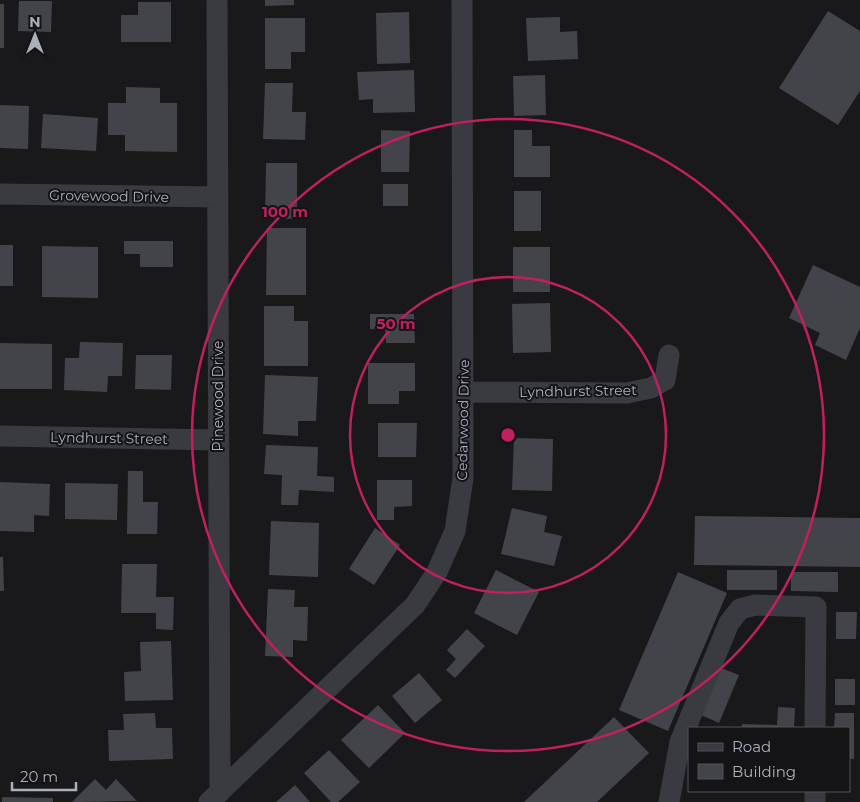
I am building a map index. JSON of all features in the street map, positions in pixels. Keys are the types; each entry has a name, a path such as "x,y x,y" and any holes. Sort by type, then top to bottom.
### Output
{"street":[{"name":"Pinewood Drive","path":"215,797 218,440 217,0"},
{"name":"Cedarwood Drive","path":"215,797 415,604 437,572 455,531 464,478 462,0"},
{"name":"Grovewood Drive","path":"0,194 218,198"},
{"name":"Lyndhurst Street","path":"464,392 627,393 651,388 665,380 669,354"},
{"name":"Lyndhurst Street","path":"0,436 218,440"},
{"path":"669,802 680,742 729,623 740,609 755,605 816,607 815,727"}],"building":[{"path":"265,0 294,0 294,5 265,6"},
{"path":"19,1 52,1 51,32 18,31"},
{"path":"138,2 171,2 171,42 121,42 121,15 138,15"},
{"path":"0,4 4,4 4,48 0,48"},
{"path":"828,11 860,31 860,91 838,125 779,88"},
{"path":"409,12 410,63 377,64 376,13"},
{"path":"560,17 560,32 577,31 578,59 528,61 526,18"},
{"path":"265,18 305,18 305,52 291,52 291,69 265,69"},
{"path":"414,70 415,112 373,113 373,99 359,100 357,72"},
{"path":"545,75 546,115 514,116 513,76"},
{"path":"265,83 293,83 292,112 306,112 305,140 263,139"},
{"path":"126,87 160,88 160,103 177,103 177,152 125,151 125,135 108,135 108,103 126,103"},
{"path":"0,105 29,106 28,149 0,148"},
{"path":"43,114 98,118 96,151 41,148"},
{"path":"381,130 410,131 409,172 381,172"},
{"path":"514,130 532,130 532,146 550,146 550,177 514,177"},
{"path":"266,163 297,163 297,219 265,218"},
{"path":"383,184 408,184 408,206 383,206"},
{"path":"514,191 541,191 541,231 514,231"},
{"path":"267,228 306,228 306,295 266,295"},
{"path":"124,241 173,241 173,267 140,267 140,254 124,254"},
{"path":"0,245 13,245 13,286 0,286"},
{"path":"42,246 98,247 98,298 42,297"},
{"path":"513,247 550,247 550,292 513,292"},
{"path":"813,265 860,287 860,328 846,360 815,345 820,333 789,318"},
{"path":"550,303 551,352 513,353 512,304"},
{"path":"264,306 294,306 294,321 308,321 308,366 264,366"},
{"path":"370,314 414,314 415,343 386,343 385,329 370,329"},
{"path":"80,342 123,343 122,376 108,376 107,392 64,390 65,358 79,358"},
{"path":"0,343 52,344 52,389 0,389"},
{"path":"136,355 172,355 171,390 135,389"},
{"path":"368,363 415,363 415,391 399,391 399,404 368,404"},
{"path":"265,375 318,377 316,421 298,421 298,436 263,434"},
{"path":"378,423 417,423 416,457 378,457"},
{"path":"514,438 553,439 552,491 512,490"},
{"path":"266,445 318,447 317,476 334,477 334,492 299,490 298,505 281,505 282,475 264,474"},
{"path":"128,471 143,471 143,502 158,502 157,534 127,534"},
{"path":"377,480 412,480 412,506 394,507 394,520 377,520"},
{"path":"0,482 50,484 49,516 34,515 34,532 0,531"},
{"path":"65,483 118,484 117,520 65,519"},
{"path":"512,508 547,516 544,532 562,536 554,566 501,554"},
{"path":"695,516 860,518 860,567 694,565"},
{"path":"271,521 319,523 318,577 269,575"},
{"path":"375,528 400,545 374,585 349,569"},
{"path":"0,557 3,557 4,591 0,591"},
{"path":"122,564 157,564 156,597 174,597 173,630 156,629 156,613 121,613"},
{"path":"496,570 539,592 517,635 474,613"},
{"path":"727,570 777,570 777,590 727,590"},
{"path":"678,572 727,593 668,731 619,710"},
{"path":"791,572 838,572 838,592 791,591"},
{"path":"268,589 295,590 294,607 308,607 307,641 293,640 293,657 265,656"},
{"path":"836,612 857,612 856,639 836,639"},
{"path":"467,629 485,646 455,678 446,670 456,659 447,650"},
{"path":"171,641 173,700 125,701 124,672 141,671 140,642"},
{"path":"721,668 739,675 719,723 701,715"},
{"path":"419,673 442,700 415,723 392,696"},
{"path":"835,679 855,679 855,705 835,705"},
{"path":"378,705 405,733 369,768 341,740"},
{"path":"778,707 795,708 794,727 742,727 742,724 777,725"},
{"path":"155,713 156,728 172,728 173,759 109,761 108,730 124,730 123,714"},
{"path":"835,713 854,713 854,759 850,759 850,727 834,727"},
{"path":"614,717 649,753 597,802 524,802"},
{"path":"329,750 360,782 338,802 331,802 304,773"},
{"path":"95,779 106,790 116,779 137,801 72,802"},
{"path":"295,785 310,802 276,802"},
{"path":"2,797 53,798 53,802 2,802"}]}
